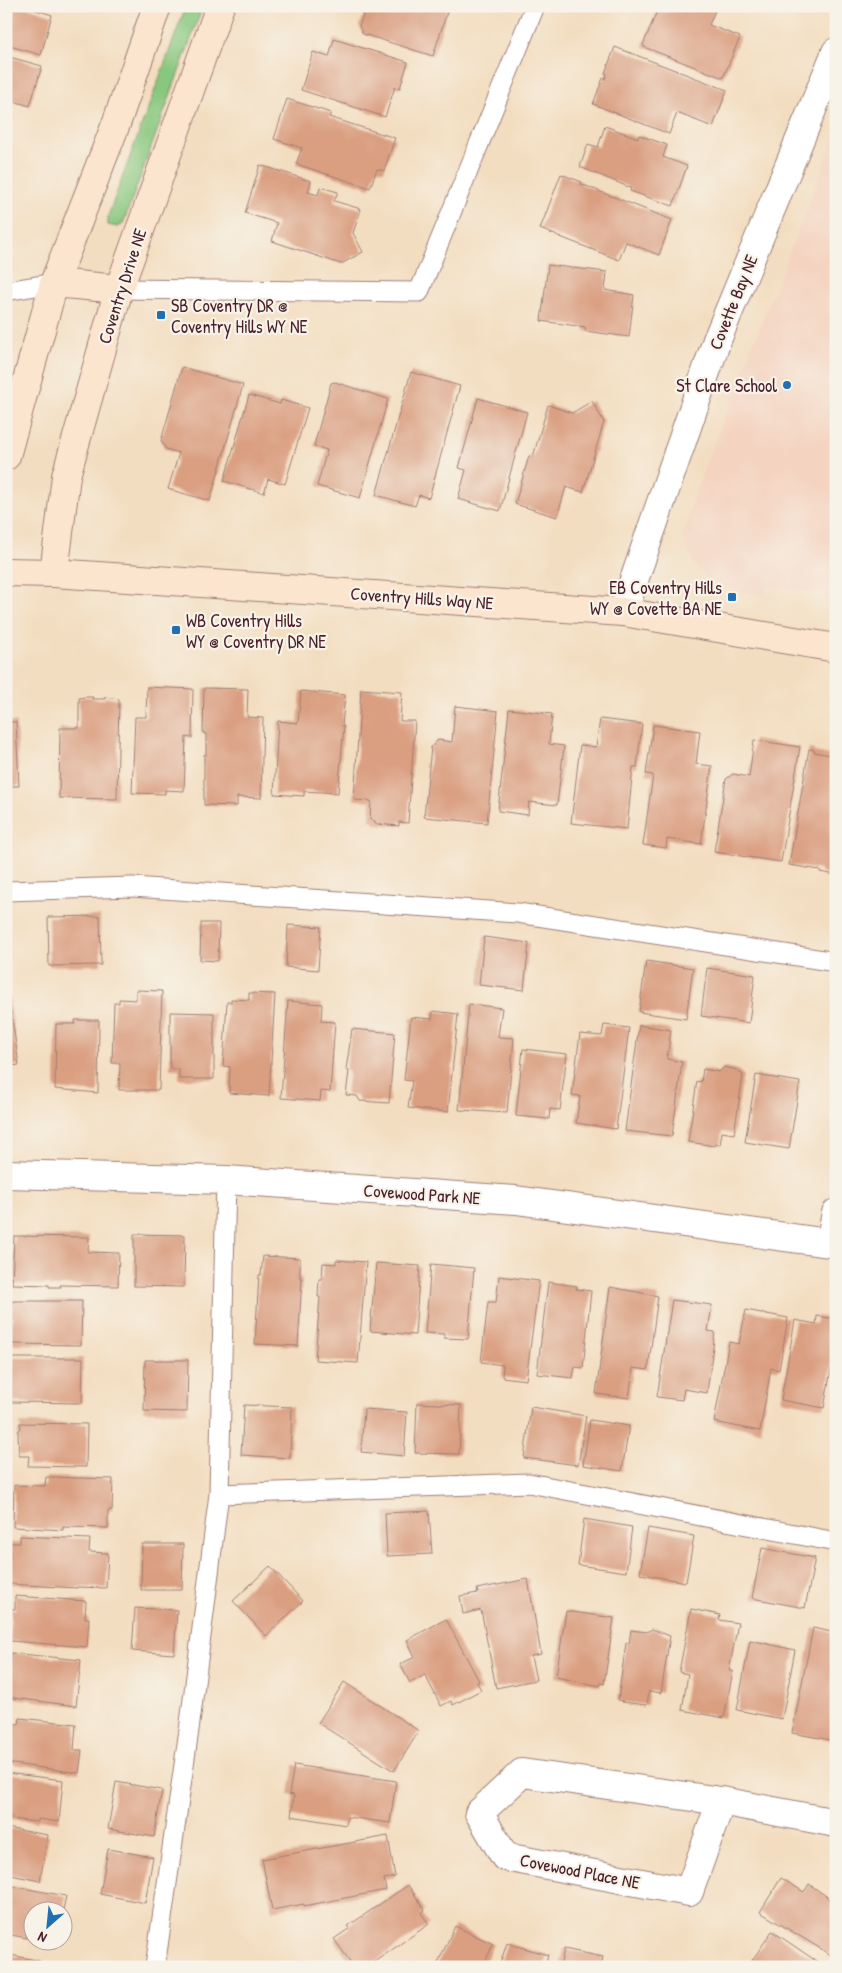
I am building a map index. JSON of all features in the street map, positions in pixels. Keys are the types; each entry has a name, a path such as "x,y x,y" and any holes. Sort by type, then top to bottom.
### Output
{"street":[{"path":"6,456 54,283 116,124 158,6"},
{"name":"Coventry Drive NE","path":"54,573 66,476 119,289 220,6"},
{"name":"Covette Bay NE","path":"623,612 717,340 836,52"},
{"path":"54,283 119,289"},
{"name":"Coventry Hills Way NE","path":"6,572 54,573 623,612 836,648"},
{"name":"Covewood Park NE","path":"6,1174 226,1180 516,1200 833,1243"},
{"path":"833,1243 836,1213"},
{"name":"Covewood Place NE","path":"721,1801 689,1892 505,1857 479,1813 522,1773 721,1801 836,1823"}],"lane":[{"path":"119,289 419,292 535,6"},
{"path":"6,291 54,283"},
{"path":"6,891 132,887 518,913 836,962"},
{"path":"155,1967 190,1723 219,1494 226,1180"},
{"path":"219,1494 529,1483 836,1542"}],"shaded area":[{"name":"St Clare School","path":"836,134 836,605 824,603 825,594 767,585 764,595 730,590 708,579 697,568 686,549 683,537 694,495"}],"green space":[{"path":"186,6 203,6 124,221 122,225 117,227 108,225 108,216"}],"building":[{"path":"6,6 24,6 52,15 41,55 6,45"},
{"path":"352,6 449,6 433,56 363,34 359,26 365,11"},
{"path":"659,6 706,6 715,10 709,25 740,37 723,78 644,47 643,45"},
{"path":"334,39 408,62 400,88 395,87 385,117 301,90 313,52 329,57"},
{"path":"615,47 727,90 713,127 677,113 669,134 593,104 603,78 605,79 607,74 605,73"},
{"path":"6,56 42,66 30,106 6,99"},
{"path":"287,99 331,113 329,117 395,138 384,171 377,169 370,188 296,164 302,148 274,139"},
{"path":"605,126 638,138 639,135 667,145 663,157 687,166 673,206 630,191 631,188 580,167 588,144 598,147"},
{"path":"260,165 311,181 308,192 318,195 320,187 338,192 334,201 361,209 353,233 363,252 341,264 272,241 277,223 245,213"},
{"path":"561,174 582,182 581,184 672,220 659,255 626,242 619,260 540,229"},
{"path":"548,265 607,272 605,290 634,295 629,337 585,331 585,327 541,321"},
{"path":"182,367 243,385 210,501 168,489 179,453 166,449 161,441"},
{"path":"411,372 460,386 429,498 419,495 415,506 376,495"},
{"path":"335,382 388,399 360,498 317,486 327,450 314,446 331,383"},
{"path":"249,395 280,404 281,400 308,408 285,484 268,479 264,493 224,481"},
{"path":"478,398 527,412 500,511 458,499 466,470 459,468"},
{"path":"592,401 604,422 583,492 566,487 557,517 515,504 529,456 533,457 548,405 572,413"},
{"path":"147,687 193,689 192,738 186,737 184,791 165,790 165,794 132,793 135,717 146,717"},
{"path":"204,688 248,689 247,717 263,718 261,798 237,797 237,806 204,805 206,734 203,733"},
{"path":"361,689 402,692 400,721 415,721 408,823 399,822 399,826 375,824 375,821 370,820 371,801 354,800"},
{"path":"301,691 345,695 338,793 304,791 304,796 274,794 278,721 298,723"},
{"path":"93,697 92,699 105,699 105,697 119,699 117,799 59,798 60,728 79,728 79,698"},
{"path":"455,706 498,711 487,823 424,817 431,747 438,740 452,742"},
{"path":"509,709 552,714 549,744 564,746 557,805 529,802 528,815 498,811"},
{"path":"600,719 642,724 637,767 633,767 627,829 571,823 580,745 596,747"},
{"path":"6,722 16,722 19,786 6,786"},
{"path":"653,725 700,731 696,764 712,766 701,844 667,839 666,848 643,845 653,775 646,774"},
{"path":"754,740 800,747 781,862 714,852 726,779 733,774 749,777"},
{"path":"809,749 814,750 814,752 836,756 836,875 820,872 820,870 789,865"},
{"path":"100,916 101,965 49,966 48,917"},
{"path":"201,923 219,923 218,961 200,960"},
{"path":"288,925 321,927 318,970 286,967"},
{"path":"484,937 529,943 524,990 479,985"},
{"path":"646,961 693,968 686,1019 639,1012"},
{"path":"707,968 755,975 749,1023 701,1016"},
{"path":"136,990 162,991 159,1090 119,1090 120,1063 112,1063 114,1003 119,1003 119,999 136,1000"},
{"path":"249,993 275,994 269,1096 229,1093 230,1067 223,1066 227,1002 231,1002 231,999 249,1000"},
{"path":"9,998 19,1065 6,1067 6,999"},
{"path":"288,1001 322,1004 321,1021 335,1022 330,1092 321,1091 320,1101 281,1098"},
{"path":"469,1004 502,1008 498,1037 514,1038 507,1113 459,1110"},
{"path":"433,1011 458,1014 448,1112 408,1108 412,1081 404,1080 411,1017 432,1019"},
{"path":"170,1012 214,1013 214,1079 179,1079 179,1069 170,1069"},
{"path":"75,1020 99,1020 98,1093 55,1089 56,1024 75,1024"},
{"path":"604,1025 629,1028 616,1129 576,1123 580,1096 572,1095 580,1034 602,1036"},
{"path":"639,1025 671,1030 667,1059 682,1062 672,1136 625,1131"},
{"path":"352,1029 395,1033 389,1103 360,1101 357,1096 346,1095 349,1071 346,1070"},
{"path":"523,1049 567,1054 560,1110 550,1109 549,1119 516,1116"},
{"path":"724,1067 738,1070 743,1075 734,1134 722,1132 720,1145 715,1144 715,1146 688,1142 697,1081 701,1082 703,1069 719,1072"},
{"path":"756,1075 800,1082 789,1149 745,1142"},
{"path":"134,1234 185,1235 184,1287 134,1286"},
{"path":"14,1236 89,1237 88,1252 119,1253 118,1286 60,1285 61,1287 49,1287 49,1285 12,1284"},
{"path":"263,1256 300,1258 300,1278 302,1278 298,1346 255,1344 259,1275 261,1275"},
{"path":"336,1260 366,1262 358,1363 315,1360 320,1297 318,1297 319,1279 322,1279 323,1263 336,1264"},
{"path":"376,1263 420,1266 415,1335 370,1331"},
{"path":"431,1264 474,1268 468,1339 444,1338 444,1334 425,1333"},
{"path":"499,1276 539,1281 526,1380 502,1377 503,1365 481,1362 488,1302 496,1302"},
{"path":"548,1282 577,1286 576,1289 591,1291 583,1368 575,1367 573,1378 537,1374"},
{"path":"610,1287 658,1296 648,1370 633,1368 629,1398 596,1394"},
{"path":"672,1300 712,1305 708,1331 715,1332 707,1393 684,1389 682,1400 657,1397"},
{"path":"12,1301 82,1301 81,1345 12,1344"},
{"path":"746,1310 788,1318 779,1370 771,1368 760,1431 714,1422 729,1342 739,1344"},
{"path":"817,1316 836,1319 836,1342 824,1408 781,1400 795,1320 816,1324"},
{"path":"11,1358 83,1358 82,1403 11,1402"},
{"path":"145,1360 188,1360 187,1412 144,1411"},
{"path":"417,1403 461,1405 459,1454 415,1453"},
{"path":"244,1405 292,1407 290,1458 241,1455"},
{"path":"531,1407 586,1416 578,1465 524,1458"},
{"path":"364,1409 407,1412 404,1456 361,1452"},
{"path":"590,1420 629,1426 622,1471 583,1465"},
{"path":"20,1423 87,1424 86,1467 28,1466 29,1456 19,1456 18,1431 21,1428"},
{"path":"46,1477 113,1479 112,1510 108,1510 108,1528 63,1527 63,1530 13,1527 14,1485 45,1486"},
{"path":"429,1511 432,1554 387,1556 385,1513"},
{"path":"584,1519 632,1527 626,1572 578,1565"},
{"path":"648,1528 694,1536 686,1582 640,1574"},
{"path":"20,1536 90,1539 89,1552 108,1553 106,1588 9,1584 10,1543 20,1543"},
{"path":"142,1544 183,1544 182,1590 141,1590"},
{"path":"762,1548 815,1558 805,1608 752,1598"},
{"path":"270,1566 303,1601 266,1636 233,1601"},
{"path":"528,1579 541,1654 531,1656 536,1680 496,1688 481,1610 463,1614 460,1596 478,1593 477,1589"},
{"path":"15,1596 86,1601 85,1618 89,1618 87,1647 10,1641 11,1609 15,1609"},
{"path":"135,1608 177,1610 174,1654 132,1651"},
{"path":"691,1609 720,1615 719,1620 738,1623 729,1671 733,1671 724,1718 682,1710 688,1674 679,1672"},
{"path":"566,1611 614,1618 604,1684 601,1683 600,1686 556,1677"},
{"path":"446,1619 479,1681 477,1682 481,1690 453,1705 451,1701 441,1706 425,1675 410,1683 400,1664 415,1657 407,1640"},
{"path":"813,1628 836,1633 836,1741 792,1733"},
{"path":"652,1629 670,1636 661,1693 649,1691 647,1705 622,1702 618,1700 626,1643 629,1643 631,1630 647,1632"},
{"path":"750,1640 795,1650 782,1719 737,1710"},
{"path":"11,1653 81,1660 76,1706 6,1697"},
{"path":"344,1682 419,1731 394,1771 318,1723"},
{"path":"20,1718 76,1724 74,1750 82,1750 79,1773 6,1763 6,1723 19,1724"},
{"path":"294,1765 396,1781 390,1823 347,1817 346,1825 291,1816 294,1795 289,1794"},
{"path":"6,1773 63,1780 59,1822 38,1819 38,1822 10,1819 11,1816 6,1815"},
{"path":"116,1782 162,1790 154,1837 108,1829"},
{"path":"6,1828 48,1835 40,1881 6,1874"},
{"path":"388,1836 395,1877 384,1879 386,1890 304,1906 304,1904 272,1910 262,1859"},
{"path":"108,1849 153,1857 145,1903 100,1894"},
{"path":"781,1878 804,1892 809,1884 836,1903 836,1958 760,1912"},
{"path":"6,1885 66,1896 65,1900 22,1900 22,1937 6,1934"},
{"path":"408,1885 425,1910 421,1913 429,1924 367,1967 354,1967 334,1939 350,1928 348,1926"},
{"path":"455,1926 493,1944 483,1967 436,1967"},
{"path":"772,1931 825,1967 757,1967 751,1962"},
{"path":"507,1943 548,1955 544,1967 499,1967"},
{"path":"564,1949 603,1957 601,1967 560,1967"},
{"path":"6,1954 40,1961 39,1967 6,1967"}],"place":[{"name":"SB Coventry DR @ Coventry Hills WY NE","path":"161,315"},
{"name":"St Clare School","path":"787,385"},
{"name":"EB Coventry Hills WY @ Covette BA NE","path":"732,597"},
{"name":"WB Coventry Hills WY @ Coventry DR NE","path":"176,630"}]}
